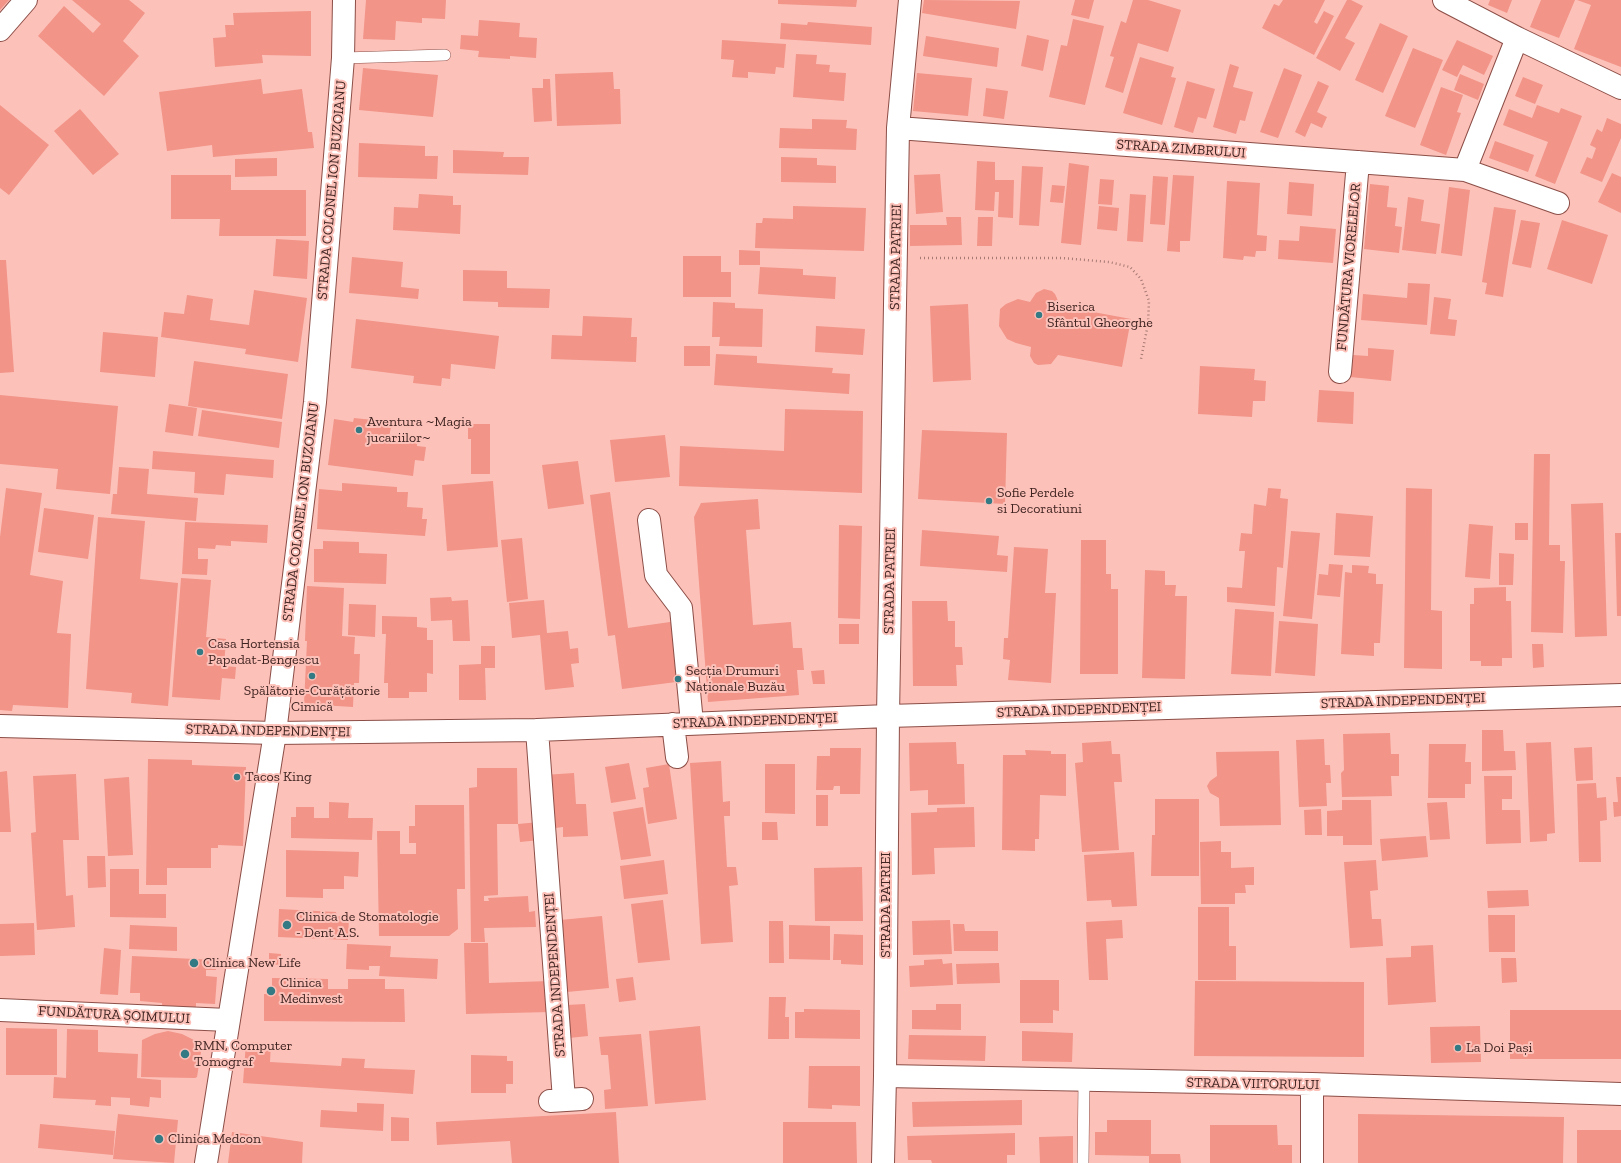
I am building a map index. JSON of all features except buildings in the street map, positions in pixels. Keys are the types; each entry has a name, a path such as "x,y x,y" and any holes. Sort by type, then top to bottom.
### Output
{"street":[{"path":"0,30 26,0"},
{"name":"STRADA COLONEL ION BUZOIANU","path":"206,1163 275,733 315,402 343,58 344,0"},
{"name":"STRADA PATRIEI","path":"883,1163 888,716 898,128 910,0"},
{"path":"1444,0 1517,38 1621,88"},
{"path":"1465,170 1517,38"},
{"name":"STRADA ZIMBRULUI","path":"898,128 1465,170 1558,203"},
{"name":"FUNDĂTURA VIORELELOR","path":"1340,372 1358,162"},
{"path":"649,520 656,575 681,608 683,724 677,757"},
{"name":"STRADA INDEPENDENȚEI","path":"0,726 275,733 536,730 888,716 1621,695"},
{"name":"STRADA INDEPENDENȚEI","path":"536,730 565,1100"},
{"name":"FUNDĂTURA ȘOIMULUI","path":"0,1010 228,1020"},
{"name":"STRADA VIITORULUI","path":"885,1076 1084,1081 1312,1084 1621,1094"},
{"path":"1312,1084 1312,1163"}],"lane":[{"path":"343,58 445,56"},
{"path":"1082,1163 1084,1081"}],"path":[{"path":"896,258 1062,258 1109,262 1130,267 1141,279 1149,301 1148,324 1141,359"}],"place":[{"name":"Biserica Sfântul Gheorghe","path":"1039,315"},
{"name":"Aventura ~Magia jucariilor~","path":"359,430"},
{"name":"Sofie Perdele si Decoratiuni","path":"989,501"},
{"name":"Casa Hortensia Papadat-Bengescu","path":"200,652"},
{"name":"Spălătorie-Curățătorie Cimică","path":"312,676"},
{"name":"Secția Drumuri Naționale Buzău","path":"678,679"},
{"name":"Tacos King","path":"237,777"},
{"name":"Clinica de Stomatologie - Dent A.S.","path":"287,925"},
{"name":"Clinica New Life","path":"194,963"},
{"name":"Clinica Medinvest","path":"271,991"},
{"name":"La Doi Pași","path":"1458,1048"},
{"name":"RMN, Computer Tomograf","path":"185,1054"},
{"name":"Clinica Medcon","path":"159,1139"}]}
